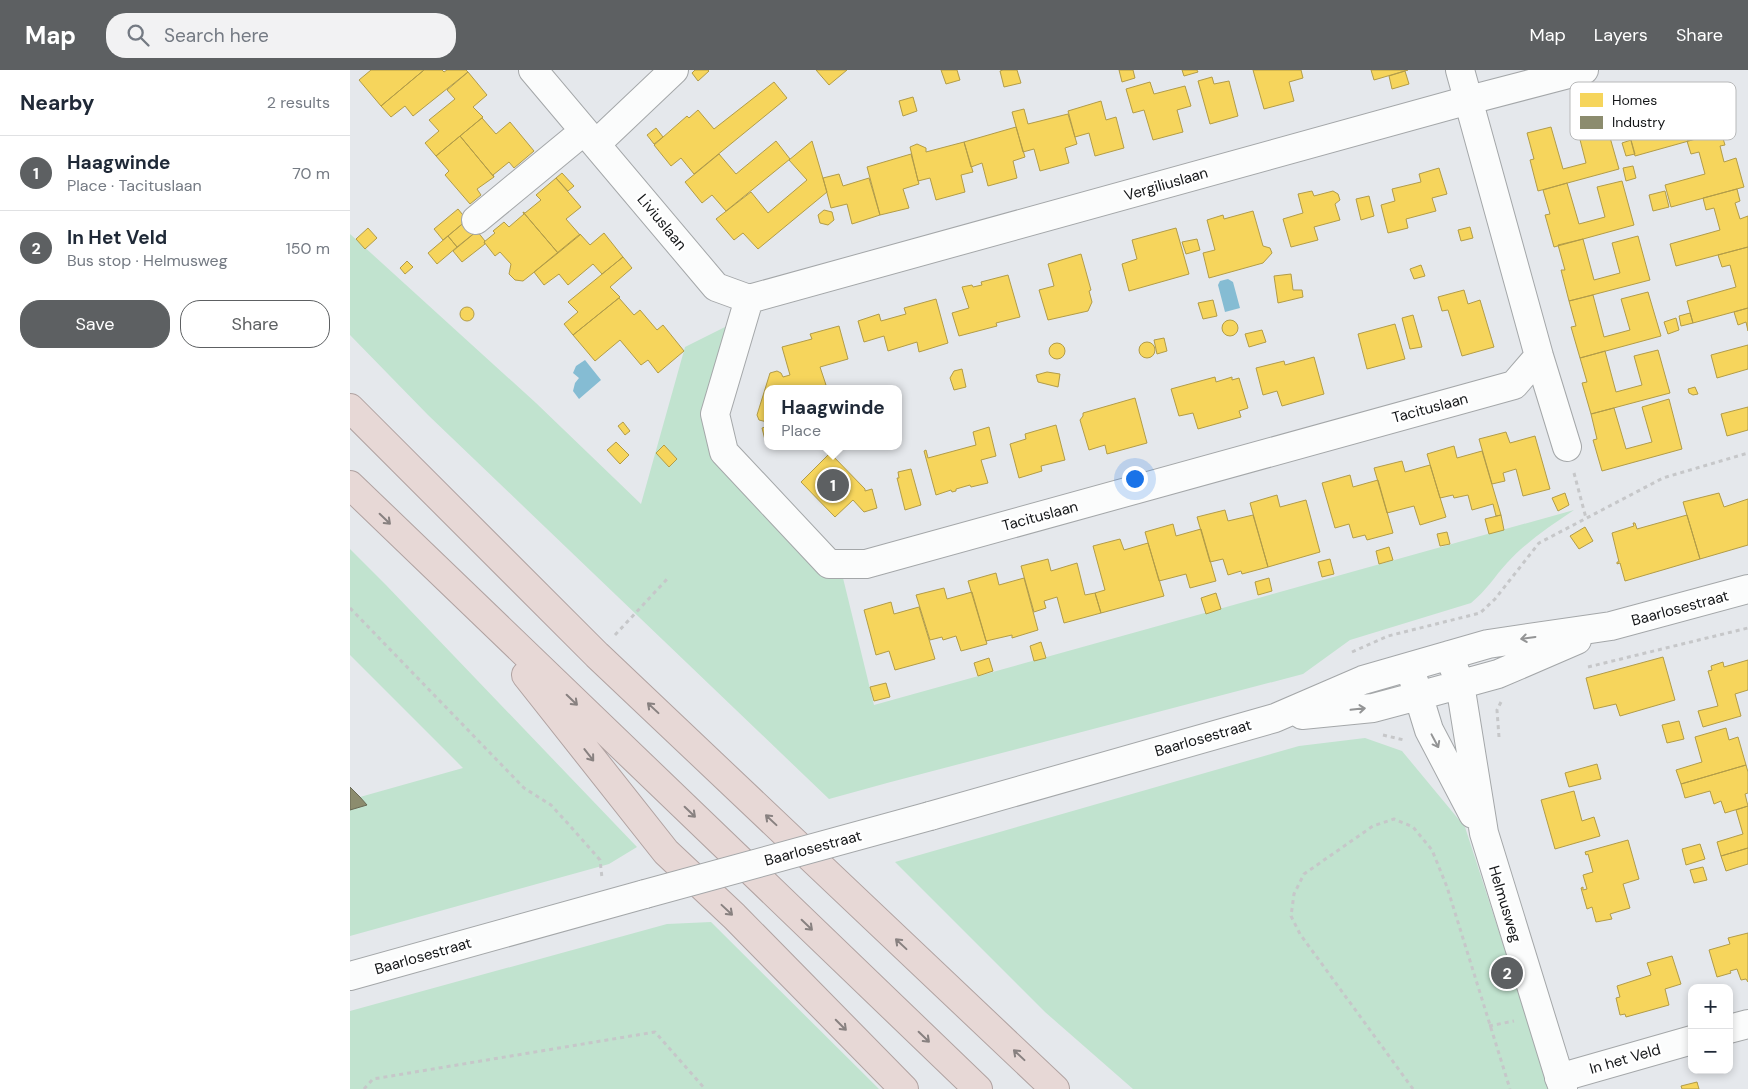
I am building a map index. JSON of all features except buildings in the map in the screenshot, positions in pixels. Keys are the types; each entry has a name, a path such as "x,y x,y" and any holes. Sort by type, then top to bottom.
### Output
{"highway":[{"path":"350,408 597,655 1055,1089"},
{"path":"350,485 978,1089"},
{"path":"461,593 666,852 734,916 904,1089"}],"street":[{"name":"Liviuslaan","path":"533,70 716,287 749,299"},
{"path":"476,220 590,137 674,70"},
{"path":"1460,70 1539,356 1567,447"},
{"name":"Vergiliuslaan","path":"749,299 1584,70"},
{"name":"Tacituslaan","path":"749,299 715,414 724,452 829,564 866,564 1514,385 1539,356"},
{"name":"Baarlosestraat","path":"350,976 930,816 1275,718 1363,680 1488,644 1611,626 1748,589"},
{"name":"Baarlosestraat","path":"1275,718 1373,708 1418,696 1498,674 1611,626"},
{"name":"Helmusweg","path":"1449,655 1460,684 1484,833 1561,1083"},
{"name":"Helmusweg","path":"1409,667 1429,730 1484,833"},
{"path":"1733,1028 1748,1024"},
{"name":"In het Veld","path":"1561,1083 1688,1041"}],"path":[{"path":"1567,447 1586,518"},
{"path":"1346,656 1388,636 1480,613 1494,599 1539,543 1663,478 1748,453"},
{"path":"636,613 669,577"},
{"path":"350,608 524,788 551,805 600,860 602,879"},
{"path":"1583,668 1748,628"},
{"path":"1499,739 1497,710 1505,695"},
{"path":"1465,718 1497,710"},
{"path":"1381,734 1402,740 1429,730"},
{"path":"1413,1089 1300,934 1291,916 1294,894 1304,874 1373,826 1394,819 1413,827 1432,850 1447,887 1510,1089"},
{"path":"364,1089 373,1079 655,1032 705,1089"}],"green space":[{"path":"350,234 536,403 641,504 685,347 725,327 726,332 708,416 708,446 723,471 792,539 816,568 843,578 874,705 1574,510 1522,548 1471,603 1350,640 1303,674 829,799 428,415 350,335"},
{"path":"350,549 637,847 609,864 350,936 350,810 366,805 360,797 463,768 350,655"},
{"path":"1365,738 1402,751 1465,827 1550,1089 1133,1089 1045,1012 895,862 1299,746"},
{"path":"711,922 879,1089 350,1089 350,1011 667,924"}],"water":[{"path":"1228,279 1233,282 1240,308 1225,312 1218,285 1220,281"},
{"path":"585,360 601,380 579,399 573,391 575,383 579,378 573,373 576,366"}],"place":[{"name":"Haagwinde","path":"833,485"},
{"name":"In Het Veld","path":"1507,973"}]}
